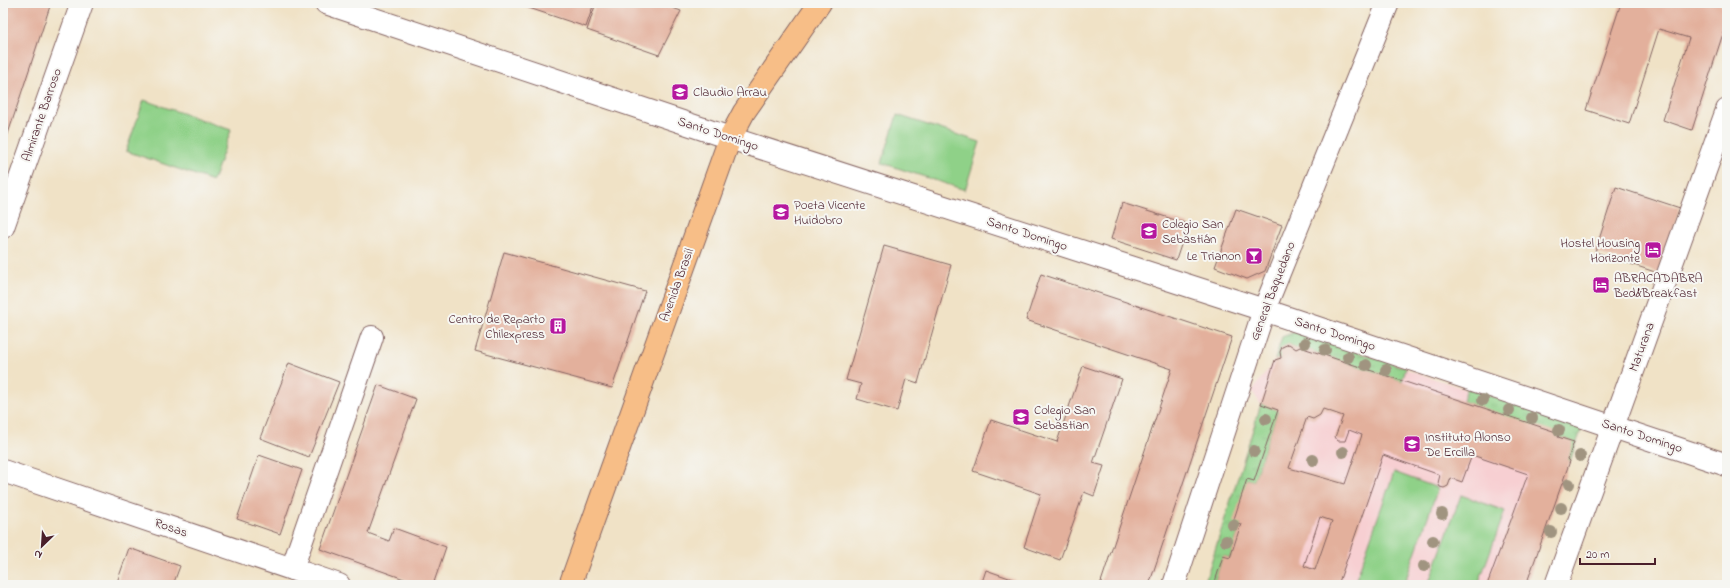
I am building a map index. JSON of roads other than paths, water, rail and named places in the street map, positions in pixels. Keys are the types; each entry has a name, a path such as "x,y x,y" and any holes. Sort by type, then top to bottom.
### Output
{"main road":[{"name":"Avenida Brasil","path":"570,585 730,138 748,106 820,3"}],"street":[{"name":"Almirante Barroso","path":"3,227 82,3"},
{"name":"Santo Domingo","path":"326,3 730,138 1264,310 1727,465"},
{"name":"General Baquedano","path":"1174,585 1264,310 1388,3"},
{"name":"Maturana","path":"1556,585 1727,110"},
{"path":"292,569 372,337"},
{"name":"Rosas","path":"3,471 339,585"}],"place":[{"name":"Claudio Arrau","path":"680,92"},
{"name":"Poeta Vicente Huidobro","path":"781,212"},
{"name":"Colegio San Sebastián","path":"1149,231"},
{"name":"Hostel Housing Horizonte","path":"1653,250"},
{"name":"Le Trianon","path":"1254,256"},
{"name":"ABRACADABRA Bed&Breakfast","path":"1601,285"},
{"name":"Centro de Reparto Chilexpress","path":"558,326"},
{"name":"Colegio San Sebastian","path":"1021,417"},
{"name":"Instituto Alonso De Ercilla","path":"1412,444"}]}
